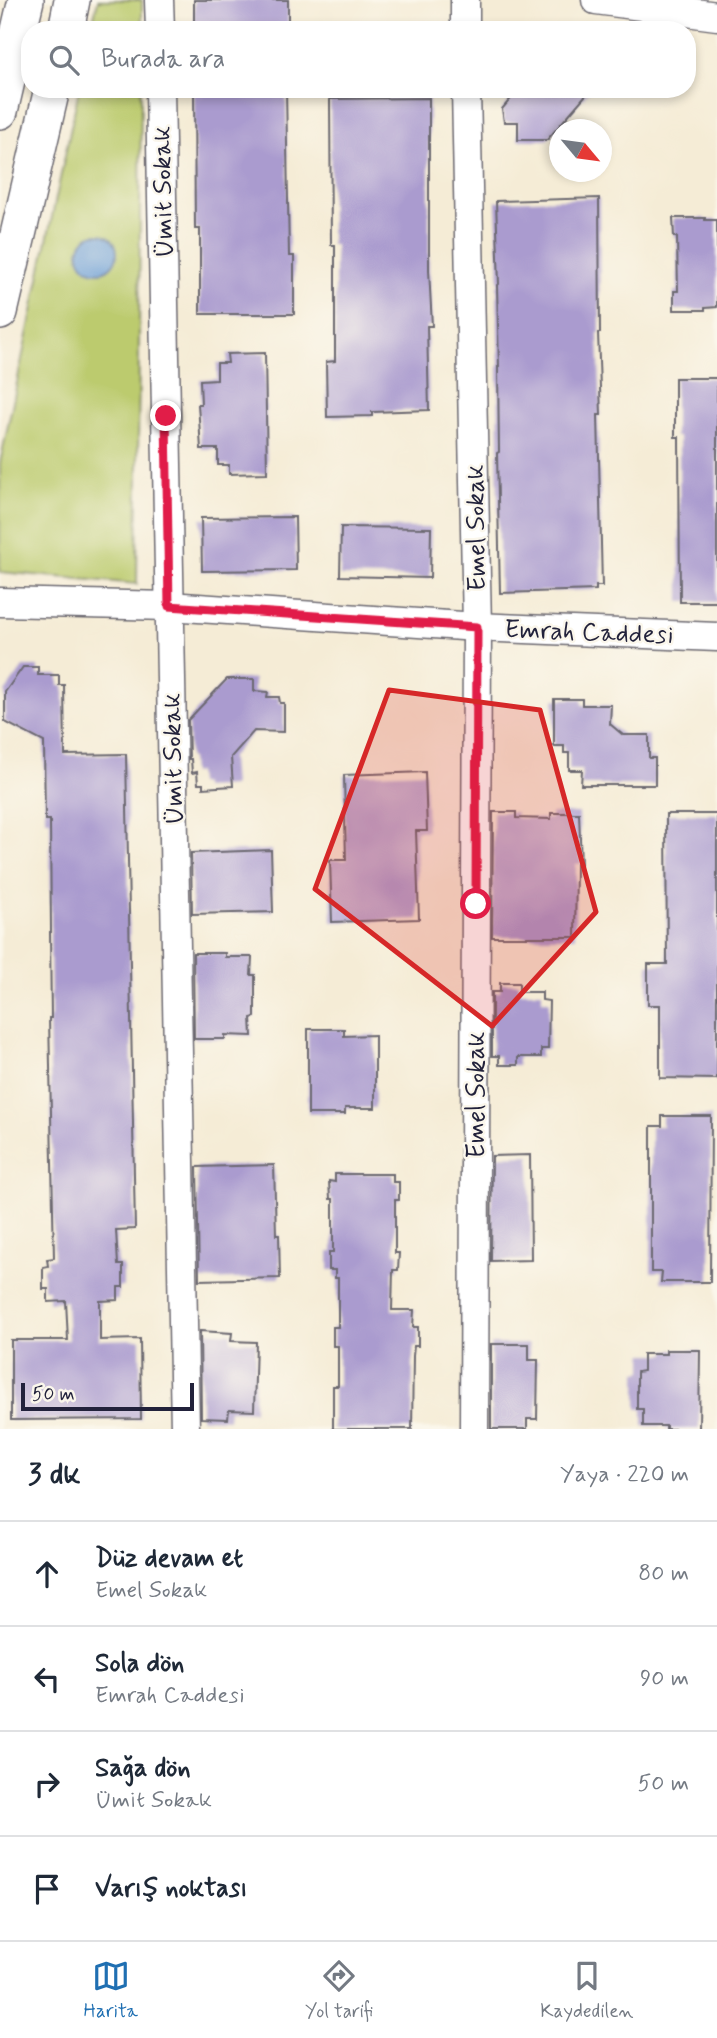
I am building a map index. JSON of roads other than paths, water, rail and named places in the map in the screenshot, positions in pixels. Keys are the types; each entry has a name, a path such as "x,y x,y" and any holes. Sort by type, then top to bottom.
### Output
{"main road":[{"path":"67,21 72,0"},
{"path":"0,111 15,15"},
{"path":"0,312 50,98"}],"street":[{"path":"159,0 159,21"},
{"path":"465,0 465,21"},
{"path":"596,0 717,16"},
{"name":"Ümit Sokak","path":"160,98 185,1429"},
{"name":"Emel Sokak","path":"466,98 477,627 474,1429"},
{"name":"Emrah Caddesi","path":"0,602 169,606 477,627 717,637"}],"water":[{"path":"98,234 111,240 117,253 111,266 98,272 85,266 79,253 85,240"}]}
